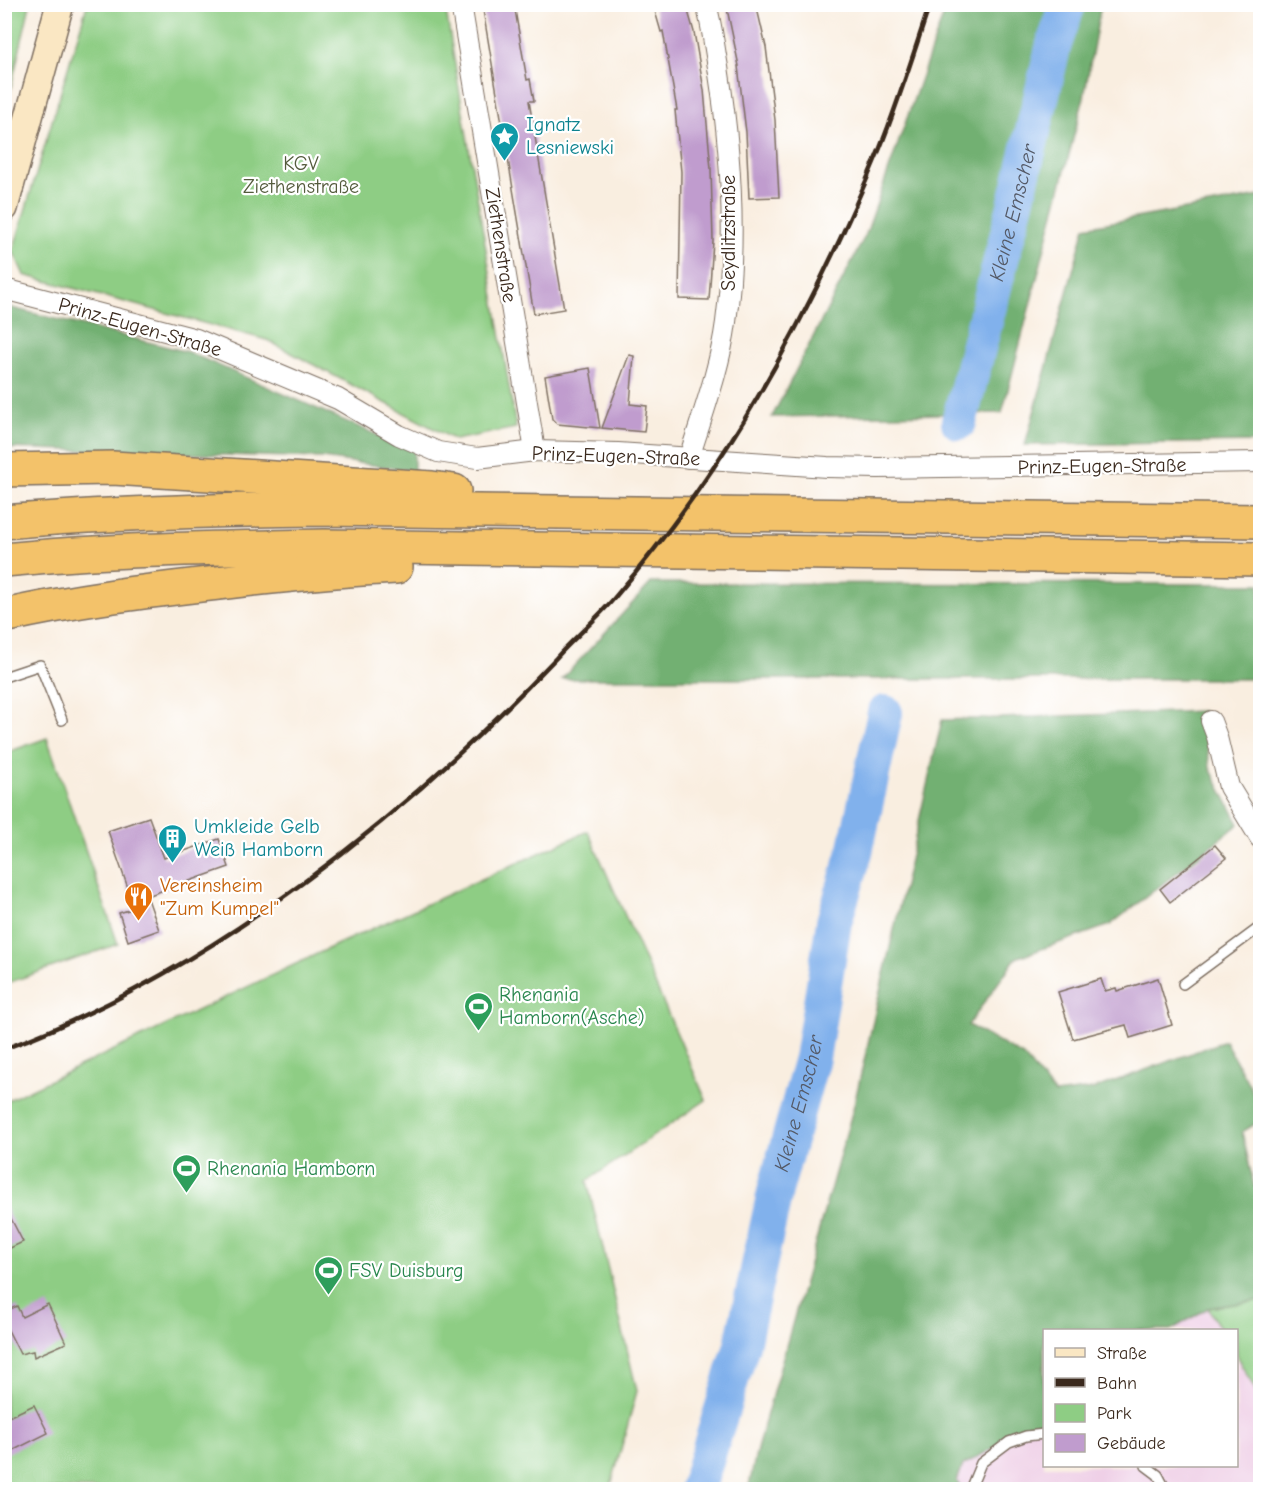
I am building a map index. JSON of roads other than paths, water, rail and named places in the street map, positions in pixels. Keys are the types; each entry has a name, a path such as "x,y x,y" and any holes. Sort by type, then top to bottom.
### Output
{"highway":[{"path":"4,470 113,468 432,488 604,512"},
{"path":"4,522 195,510 421,509 1260,521"},
{"path":"6,560 100,552 197,548 423,546 1260,559"},
{"path":"4,616 89,599 329,570 432,566 577,550"}],"street":[{"path":"4,208 60,4"},
{"name":"Ziethenstraße","path":"461,4 535,451"},
{"name":"Seydlitzstraße","path":"689,458 717,368 726,323 731,270 729,163 722,94 706,4"},
{"name":"Prinz-Eugen-Straße","path":"4,289 196,339 339,399 399,435 438,452 477,458 535,451 878,468 1260,462"},
{"path":"1210,721 1217,737 1229,787 1260,838"}],"lane":[{"path":"4,677 40,665 62,720"},
{"path":"1183,984 1260,927"},
{"path":"972,1490 971,1487 981,1463 1009,1442 1026,1436 1043,1434"},
{"path":"1147,1467 1158,1475 1166,1490"}],"waterway":[{"name":"Kleine Emscher","path":"959,422 1054,44 1068,4"},
{"name":"Kleine Emscher","path":"697,1490 742,1345 776,1187 812,1058 834,922 855,852 885,713"}],"railway":[{"path":"4,1049 81,1017 156,978 230,933 301,884 370,831 435,775 497,717 609,604 683,511 730,443 800,321 834,253 880,148 930,4"}],"place":[{"name":"Ignatz Lesniewski","path":"505,162"},
{"name":"Umkleide Gelb Weiß Hamborn","path":"173,864"},
{"name":"Vereinsheim \"Zum Kumpel\"","path":"139,922"},
{"name":"Rhenania Hamborn(Asche)","path":"478,1032"},
{"name":"Rhenania Hamborn","path":"186,1194"},
{"name":"FSV Duisburg","path":"328,1296"}],"park label":[{"name":"KGV Ziethenstraße","path":"301,174"}]}
